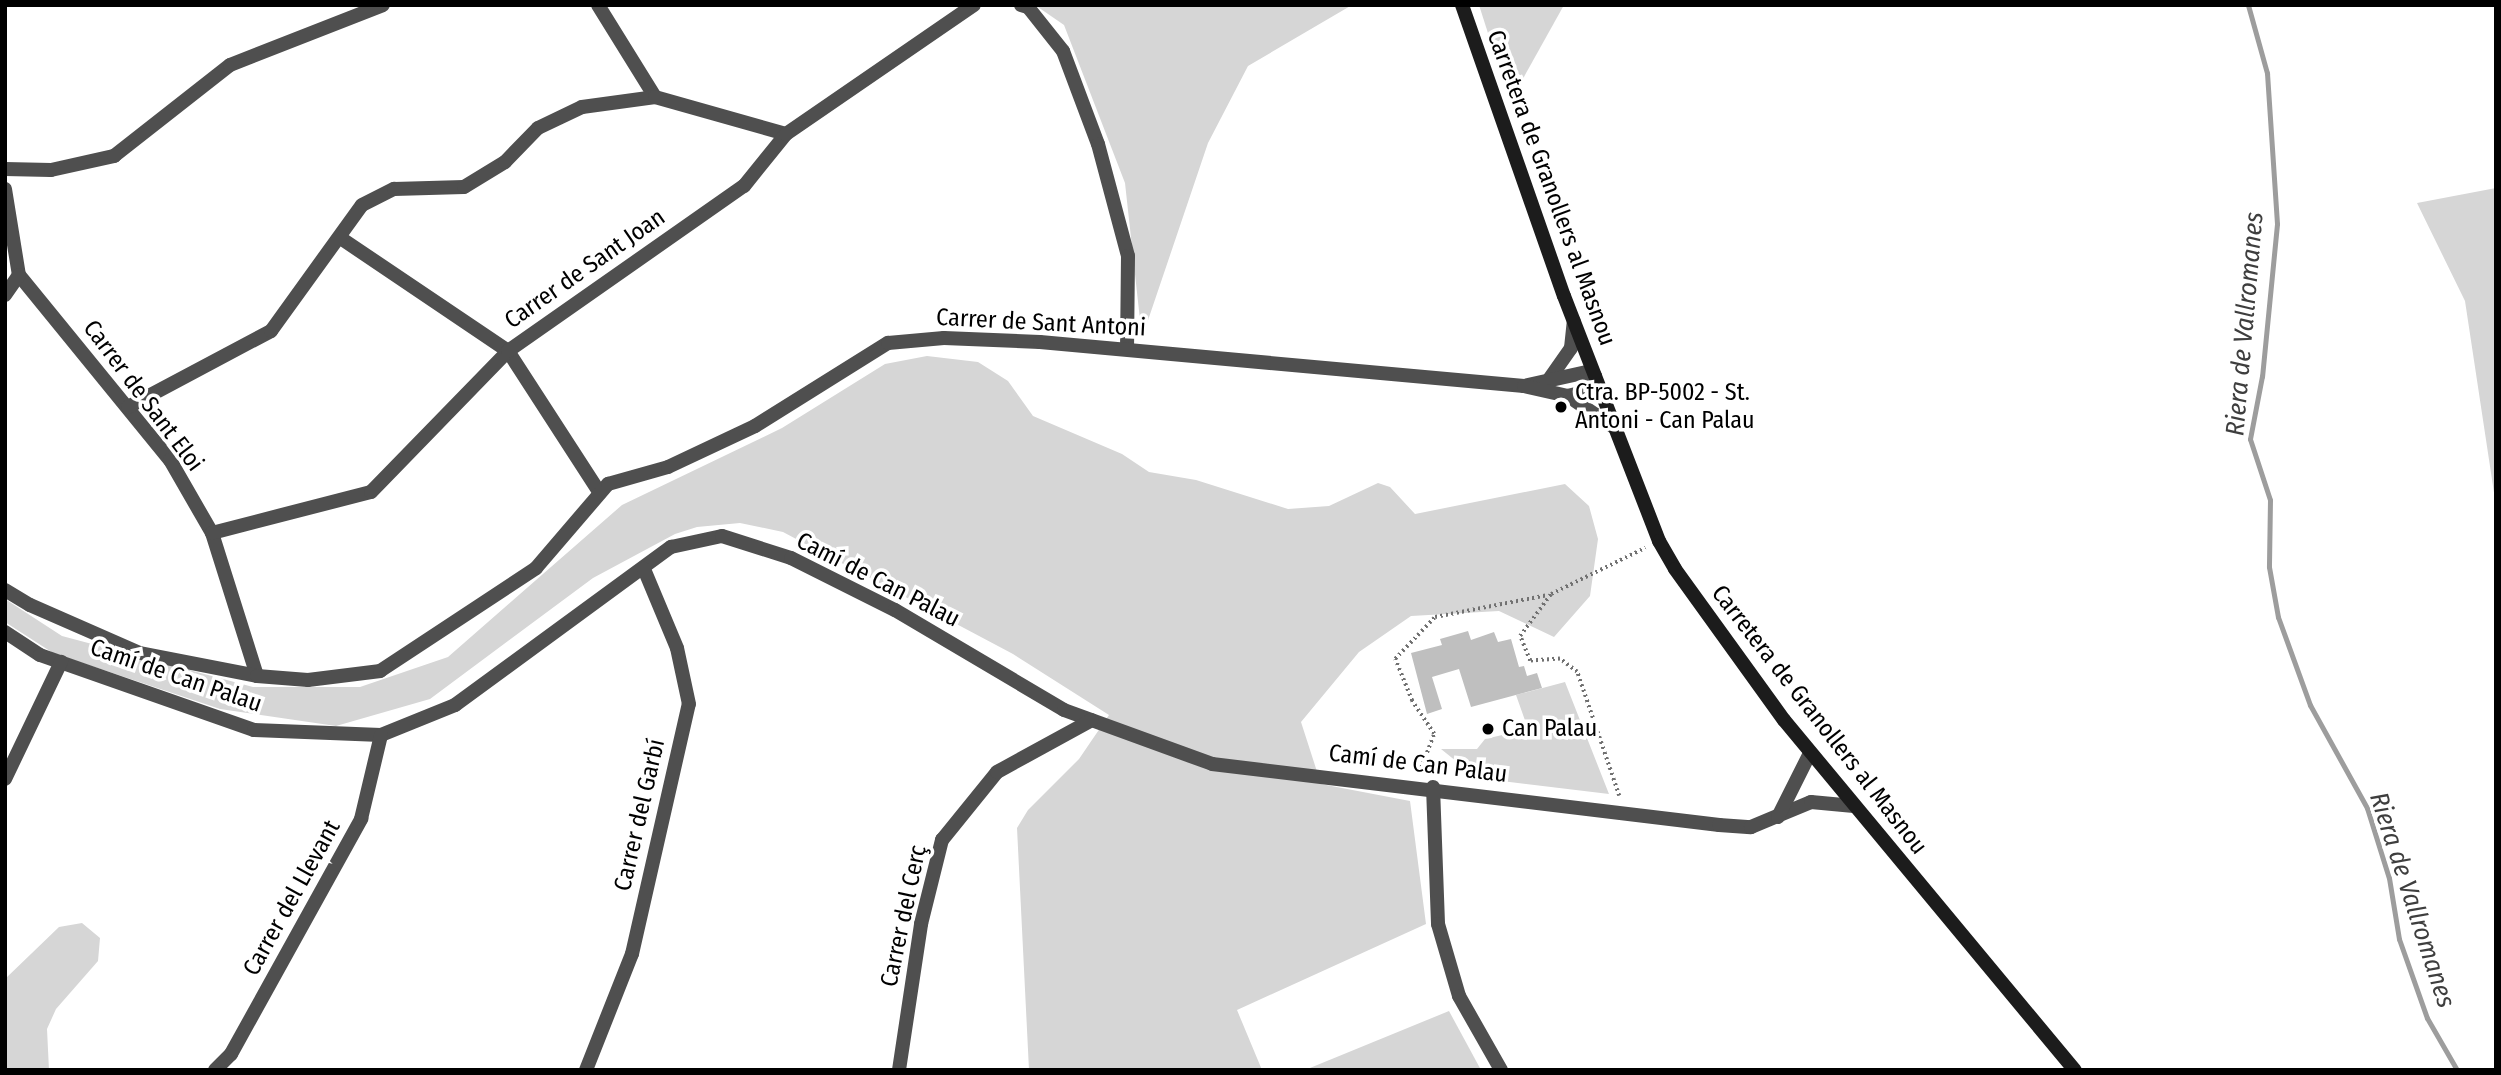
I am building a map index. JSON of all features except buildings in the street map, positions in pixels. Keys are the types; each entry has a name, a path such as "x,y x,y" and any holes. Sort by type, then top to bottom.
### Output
{"main road":[{"name":"Carretera de Granollers al Masnou","path":"1462,5 1594,376 1659,541 1692,596 1810,753 2075,1070"}],"street":[{"path":"5,169 51,170 114,156 230,65 383,5"},
{"path":"598,5 655,97"},
{"name":"Carrer de Sant Joan","path":"212,533 371,492 418,449 508,351 744,186 786,134 974,5"},
{"path":"1021,5 1028,7 1063,51 1098,144 1128,256 1127,349"},
{"path":"128,407 271,331 342,239 362,205 394,189 464,187 505,162 538,128 582,107 655,97 786,134"},
{"path":"5,189 19,275 5,295"},
{"path":"342,239 508,351 600,493"},
{"name":"Carrer de Sant Eloi","path":"19,275 170,460 212,533 257,676"},
{"path":"1550,378 1571,348 1574,321"},
{"name":"Carrer de Sant Antoni","path":"5,590 30,606 140,653 257,676 308,680 380,671 536,568 608,484 668,467 755,426 888,344 944,338 1127,349 1524,386 1568,396 1615,428"},
{"name":"Carrer de Sant Antoni","path":"1524,386 1550,378 1587,372 1594,376"},
{"path":"1568,396 1580,393 1594,376"},
{"name":"Camí de Can Palau","path":"5,632 40,655 254,730 381,736 455,705 671,547 722,536 790,558 895,610 1064,710 1212,764 1414,785 1751,827 1811,803 1854,806"},
{"name":"Carrer del Garbí","path":"586,1070 632,954 689,704 677,648 644,569"},
{"path":"5,779 61,662"},
{"name":"Carrer del Cerç","path":"899,1070 921,924 942,840 997,772 1093,720"},
{"name":"Carrer del Llevant","path":"215,1070 238,1042 361,819 381,736"},
{"path":"1778,817 1810,753"},
{"path":"1433,788 1438,924 1459,996 1501,1070"}],"path":[{"path":"1414,785 1434,734 1412,701 1395,659 1435,617 1550,594 1659,541"},
{"path":"1550,594 1520,636 1530,661 1560,659 1577,671 1623,812"}],"shaded area":[{"path":"1035,5 1352,5 1248,66 1208,143 1142,338 1125,183 1064,25"},
{"path":"1479,5 1564,5 1510,102"},
{"path":"2496,188 2496,506 2465,301 2417,203"},
{"path":"927,356 978,362 1008,381 1033,416 1122,454 1149,472 1196,480 1288,509 1329,506 1378,483 1390,487 1415,514 1565,484 1589,506 1598,539 1590,596 1554,637 1499,611 1411,616 1359,652 1301,722 1321,784 1410,801 1426,924 1237,1010 1262,1070 1029,1070 1017,828 1028,810 1079,759 1109,715 1013,654 783,532 740,523 697,527 675,534 593,578 430,699 336,726 220,709 53,653 5,622 5,599 62,636 253,687 360,687 448,657 622,505 782,428 885,364"},
{"path":"1565,682 1609,794 1477,778 1441,749 1477,749 1485,739 1528,729 1516,695"},
{"path":"82,923 100,938 98,961 56,1009 47,1029 49,1070 5,1070 5,979 59,927"},
{"path":"1449,1011 1481,1070 1305,1070"}],"waterway":[{"name":"Riera de Vallromanes","path":"2248,5 2267,73 2277,224 2262,376 2250,439 2270,500 2269,567 2278,617 2310,705 2367,808 2389,878 2399,939 2427,1018 2457,1070"}],"place":[{"name":"Ctra. BP-5002 - St. Antoni - Can Palau","path":"1561,407"},
{"name":"Can Palau","path":"1488,729"}]}
